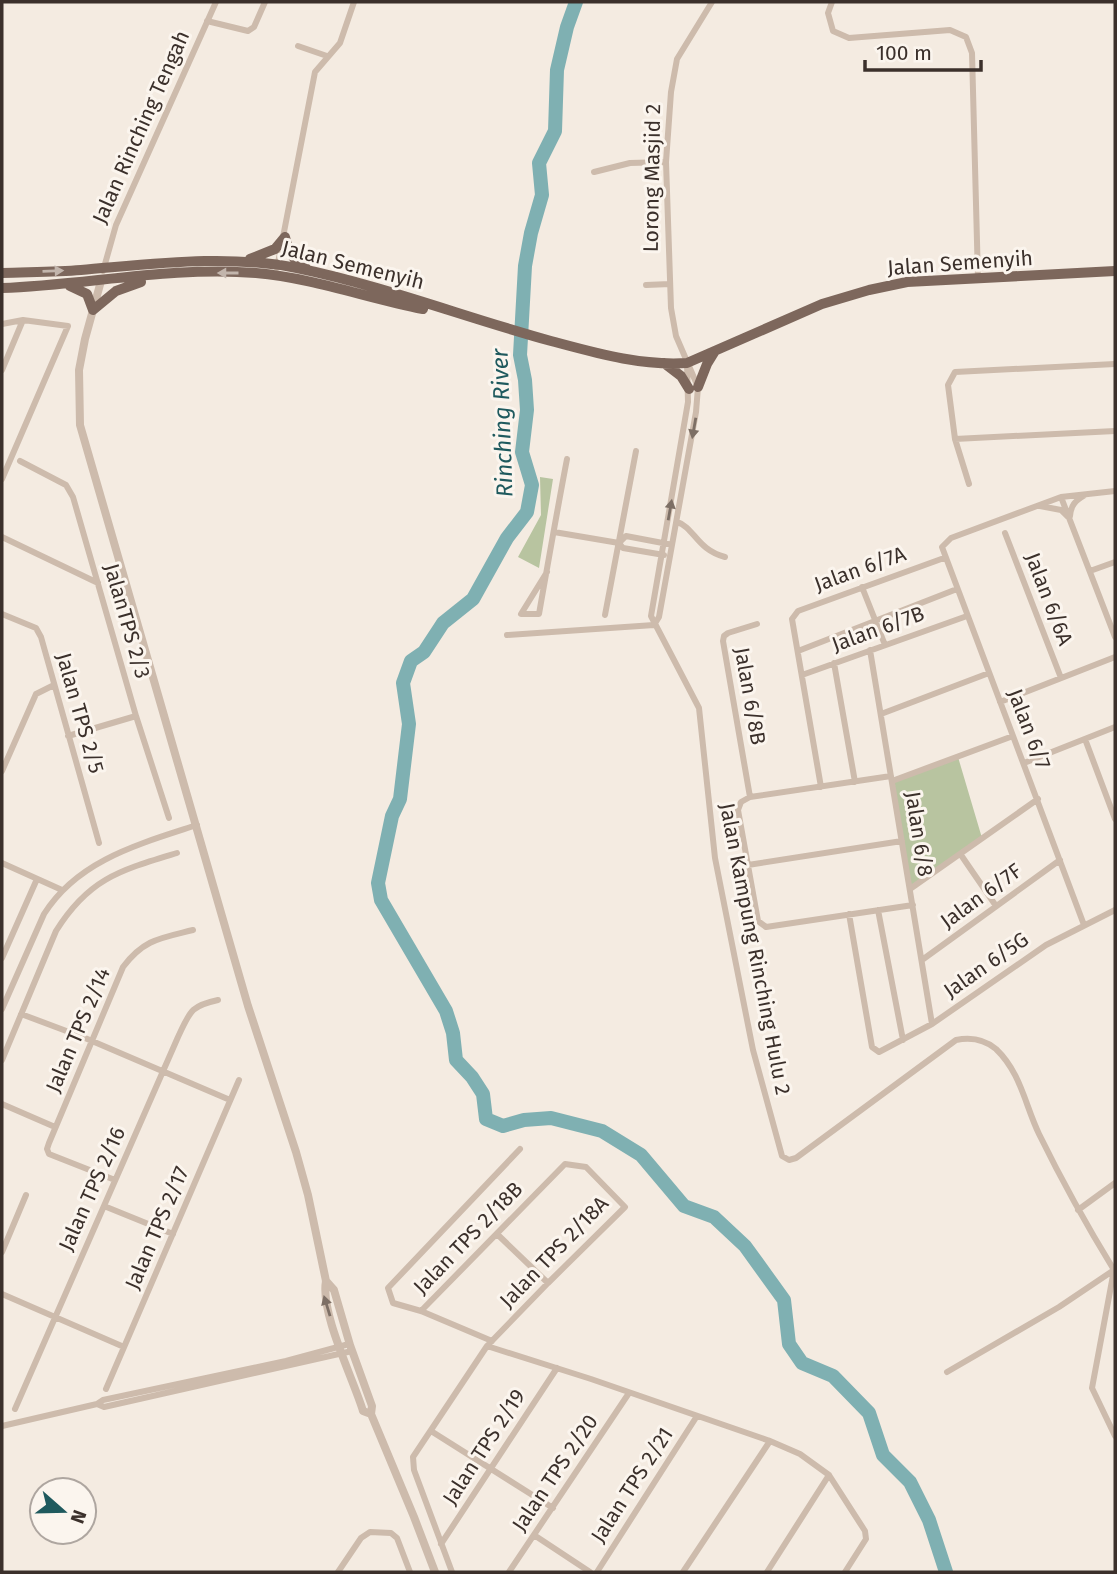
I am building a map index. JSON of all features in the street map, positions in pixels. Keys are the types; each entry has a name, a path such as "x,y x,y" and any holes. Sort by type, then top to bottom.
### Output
{"main road":[{"path":"285,237 289,251 299,265 320,273"},
{"path":"246,261 275,249 285,237"},
{"name":"Jalan Semenyih","path":"2,273 198,261 246,261 296,278 470,318"},
{"name":"Jalan Semenyih","path":"2,288 167,275 277,270 320,273 608,357 664,363 715,351 822,304 907,282 1115,271"},
{"path":"65,284 81,289 93,310 123,287 167,275"},
{"name":"Jalan Semenyih","path":"644,362 685,360 734,342"},
{"path":"664,363 694,388 715,351"}],"street":[{"name":"Jalan Rinching Tengah","path":"101,281 116,225 216,2"},
{"path":"207,21 248,31 254,27 265,2"},
{"path":"277,270 315,72 340,43 354,2"},
{"name":"Lorong Masjid 2","path":"685,360 676,336 670,284 666,162 671,92 677,59 712,2"},
{"path":"832,2 828,13 833,32 849,38 950,30 966,37 972,53 978,279"},
{"path":"298,46 327,56"},
{"path":"594,172 630,163 666,162"},
{"path":"101,281 79,370 80,425 248,1006 296,1152 327,1281 324,1294 355,1375 363,1411 371,1415"},
{"path":"646,285 670,284"},
{"path":"2,370 23,320"},
{"path":"2,324 23,320 68,326 2,479"},
{"path":"654,625 659,617 696,412 694,388 685,360"},
{"path":"969,484 955,439 948,386 956,372 1115,364"},
{"path":"654,625 651,616 694,388"},
{"path":"955,439 1115,431"},
{"path":"605,615 636,451"},
{"path":"547,572 521,614 539,614 547,572 554,532 566,459"},
{"name":"JalanTPS 2/3","path":"20,461 66,485 73,497 136,716 169,818"},
{"path":"1038,505 1061,497 1115,491"},
{"path":"1069,518 1076,500 1087,493"},
{"path":"1061,497 1115,633"},
{"path":"1038,505 1061,510 1069,518"},
{"name":"Jalan 6/7","path":"1038,505 951,538 942,547 1084,925"},
{"path":"677,522 684,524 711,553 725,557"},
{"path":"554,532 619,543 623,548 670,556"},
{"name":"Jalan 6/6A","path":"1005,533 1061,678"},
{"path":"619,543 626,536 672,545"},
{"path":"2,537 98,583"},
{"name":"Jalan 6/7A","path":"797,650 792,619 797,611 944,558"},
{"path":"1090,571 1115,562"},
{"path":"862,587 886,645"},
{"path":"821,787 797,650 957,589"},
{"name":"Jalan TPS 2/5","path":"2,614 36,628 99,843"},
{"name":"Jalan 6/7B","path":"802,675 967,616"},
{"name":"Jalan 6/8B","path":"750,797 723,641 728,633 757,624"},
{"path":"507,635 654,625"},
{"name":"Jalan Kampung Rinching Hulu 2","path":"654,625 699,708 715,858 752,1050 782,1156 789,1160 796,1158 956,1040 982,1040 996,1049 1016,1074 1037,1130 1078,1210 1114,1267"},
{"name":"Jalan 6/8","path":"870,650 932,1024"},
{"path":"1000,702 1115,657"},
{"path":"834,663 855,782"},
{"path":"881,714 989,673"},
{"path":"2,771 36,694 54,685"},
{"path":"68,736 136,716"},
{"path":"1024,763 1115,727"},
{"path":"912,905 761,925 738,810 741,802 750,797 892,779 1013,736"},
{"path":"1084,739 1115,819"},
{"path":"2,748 10,752"},
{"path":"910,889 1038,799"},
{"path":"2,1009 44,914 62,890 107,857 197,825"},
{"path":"748,864 902,841"},
{"path":"2,1060 56,931 81,898 103,880 124,869 177,853"},
{"path":"961,855 996,906"},
{"name":"Jalan 6/7F","path":"922,960 1059,860"},
{"path":"2,863 62,890"},
{"path":"2,958 37,879"},
{"path":"878,910 903,1041"},
{"name":"Jalan 6/5G","path":"849,914 872,1046 879,1052 932,1024 1046,945 1115,910"},
{"name":"Jalan TPS 2/14","path":"115,1180 49,1154 48,1143 123,967 135,951 153,940 193,930"},
{"name":"Jalan TPS 2/16","path":"15,1409 189,1013 197,1004 218,1000"},
{"path":"21,1014 230,1100"},
{"name":"Jalan TPS 2/17","path":"106,1389 239,1080"},
{"path":"2,1104 55,1127"},
{"path":"421,1311 393,1303 388,1288 520,1149"},
{"name":"Jalan TPS 2/18B","path":"565,1164 421,1311 490,1344 770,1441 800,1454 829,1475"},
{"name":"Jalan TPS 2/18A","path":"452,1572 414,1470 413,1457 490,1344 625,1208 586,1167 565,1164"},
{"path":"1078,1210 1115,1183"},
{"path":"2,1252 26,1195"},
{"path":"104,1206 173,1234"},
{"path":"497,1234 548,1283"},
{"path":"947,1371 1059,1307 1114,1267"},
{"path":"1114,1267 1092,1388 1115,1436"},
{"path":"2,1294 124,1347"},
{"path":"2,1426 97,1404 104,1407 346,1349"},
{"name":"Jalan TPS 2/19","path":"441,1545 557,1368"},
{"path":"355,1375 366,1391 372,1406 371,1415 435,1572"},
{"name":"Jalan TPS 2/20","path":"509,1572 629,1393"},
{"name":"Jalan TPS 2/21","path":"597,1572 697,1416"},
{"path":"431,1431 552,1508"},
{"path":"683,1572 770,1441"},
{"path":"767,1572 829,1475 866,1535 845,1572"},
{"path":"338,1572 360,1538 370,1532 391,1533 397,1538 410,1572"},
{"path":"534,1535 590,1572"}],"green space":[{"path":"540,477 553,479 539,568 518,557 541,515"},
{"path":"958,757 982,838 911,887 893,782"}],"waterway":[{"name":"Rinching River","path":"576,2 557,70 555,131 539,163 542,195 525,266 520,355 527,410 522,452 532,485 527,512 507,538 473,599 443,623 424,652 411,661 403,683 409,724 400,799 392,816 378,883 381,900 446,1011 453,1033 456,1060 483,1094 486,1119 503,1126 524,1120 551,1118 602,1131 641,1155 684,1206 714,1217 745,1246 784,1300 789,1344 802,1363 833,1376 869,1413 883,1455 910,1482 929,1520 946,1572"}]}
